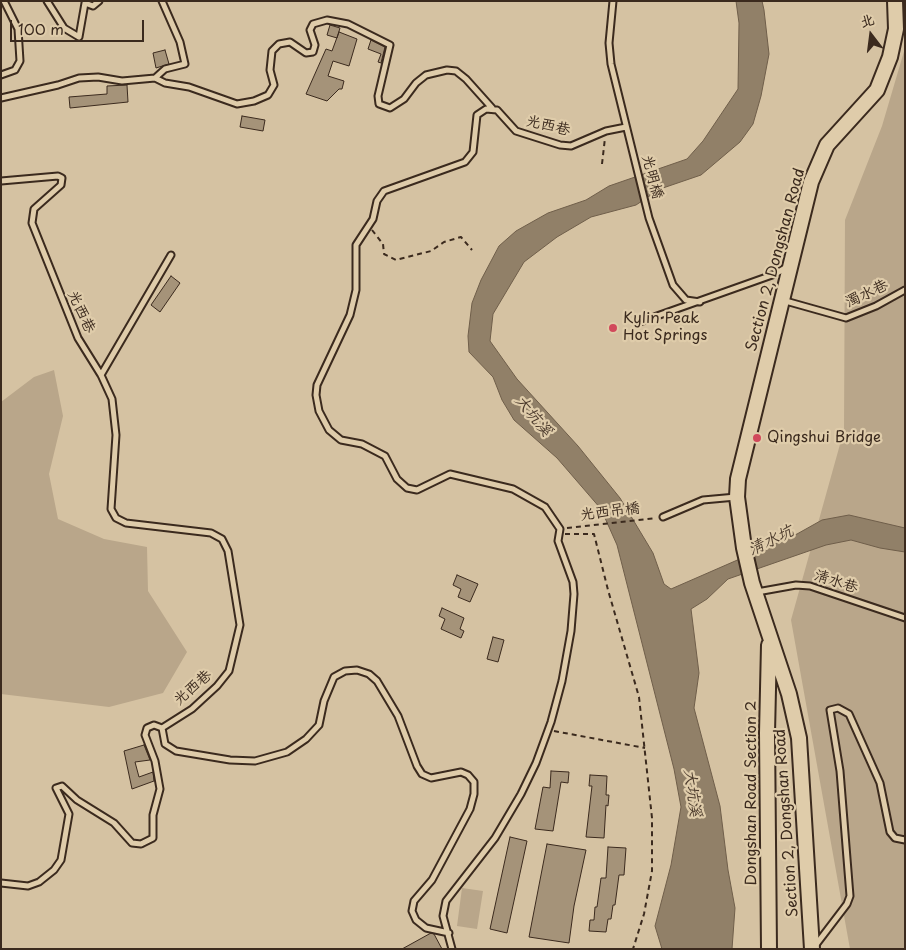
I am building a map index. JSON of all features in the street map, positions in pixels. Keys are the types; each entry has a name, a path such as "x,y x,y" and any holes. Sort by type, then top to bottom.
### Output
{"main road":[{"name":"Section 2, Dongshan Road","path":"813,949 800,738 789,694 769,637 744,548 737,497 738,479 811,182 827,145 877,90 895,36 895,1"},
{"name":"Dongshan Road Section 2","path":"769,637 767,733 770,949"}],"lane":[{"path":"1,75 16,70 20,61 18,29 4,1"},
{"path":"46,1 64,28 79,37 86,2 93,6 99,1"},
{"path":"1,98 58,86 79,78 98,77 122,81 154,78 165,69 185,64 180,42 162,1"},
{"path":"613,1 610,64 626,127"},
{"name":"光西巷","path":"154,78 164,83 189,86 237,104 254,102 268,95 274,86 270,70 272,51 279,44 290,42 306,53 313,52 315,45 310,30 313,24 327,20 348,24 390,45 378,96 380,104 390,108 404,98 416,83 426,75 447,70 456,72 466,79 516,132 560,145 571,146 606,131 626,127"},
{"path":"452,949 443,916 446,901 495,838 521,794 548,730 562,681 571,631 574,594 558,540 560,532 545,507 513,489 450,474 417,490 407,488 397,479 385,456 362,444 341,440 329,430 319,411 316,385 350,315 356,290 356,245 373,219 377,201 384,191 465,162 472,152 477,115 481,111 492,108"},
{"name":"光明橋","path":"626,127 649,218 673,285 686,300 700,302"},
{"name":"光西巷","path":"1,181 58,176 62,178 61,185 34,209 32,223 78,338 101,375 112,399 116,435 111,509 116,518 126,523 211,533 222,539 228,551 240,625 229,671 217,686 192,709 162,728"},
{"path":"101,375 171,254"},
{"path":"640,322 775,274 790,266"},
{"name":"濁水巷","path":"782,300 846,318 876,306 905,290"},
{"path":"663,517 703,500 737,497"},
{"name":"清水巷","path":"755,587 810,586 905,618"},
{"path":"1,883 28,886 39,882 54,870 61,860 69,814 56,788 62,786 77,800 114,823 132,843 141,844 153,838 153,815 160,789 155,761 145,735 147,728 154,725 162,728 165,744 176,751 230,760 255,761 287,752 306,739 319,725 324,701 334,677 345,671 357,670 369,674 378,681 398,716 417,766 422,774 431,778 461,772 468,775 474,782 474,794 470,809 432,880 414,901 412,911 416,920 426,928 449,933"},
{"path":"813,949 847,904 850,896 840,771 830,710 838,708 849,714 880,783 890,832 895,838 905,840"}],"path":[{"path":"602,164 606,131"},
{"path":"369,226 383,244 384,254 396,260 431,252 444,242 461,237 472,250"},
{"name":"光西吊橋","path":"560,532 663,517"},
{"path":"560,532 594,534 639,697 652,818 652,871 644,914 634,949"},
{"path":"548,730 645,748"}],"shaded area":[{"path":"905,48 905,949 850,949 791,620 844,430 845,220 882,126"},
{"path":"54,370 63,416 49,474 58,519 104,539 147,547 148,591 187,652 163,693 109,707 1,694 1,402 34,377"},
{"path":"462,888 483,891 477,929 457,926"}],"water":[{"name":"大坑溪","path":"736,1 762,1 769,54 761,96 753,124 740,142 701,175 660,189 636,205 591,217 557,237 524,262 493,314 490,341 517,379 578,446 620,498 653,553 664,584 671,589 797,534 822,520 849,515 905,528 905,552 880,548 851,540 826,545 728,579 707,599 691,609 699,673 694,708 720,806 735,908 732,949 662,949 655,926 671,865 681,807 674,769 617,545 601,509 557,458 514,420 502,400 493,377 469,352 468,336 472,303 481,280 499,246 516,231 548,213 586,200 609,186 687,159 703,141 738,89 739,23"}],"building":[{"path":"330,25 340,28 337,38 327,35"},
{"path":"339,32 357,39 349,66 333,61 328,76 344,81 342,89 339,89 327,101 306,94 326,49 332,51"},
{"path":"371,40 385,47 381,63 378,62 381,54 368,49"},
{"path":"165,50 169,64 156,68 153,53"},
{"path":"127,85 128,102 70,108 69,97 107,94 107,86"},
{"path":"242,116 265,120 263,131 240,127"},
{"path":"171,276 180,283 160,312 151,305"},
{"path":"457,575 478,584 470,602 458,597 461,589 453,585"},
{"path":"442,608 464,618 460,629 464,631 461,638 441,629 445,619 439,616"},
{"path":"493,637 504,640 498,662 487,659"},
{"path":"144,745 150,760 135,762 139,777 153,772 154,781 132,789 124,751"},
{"path":"551,771 569,772 568,783 561,782 553,831 535,829 543,787 550,788"},
{"path":"590,775 607,776 606,795 609,795 608,806 606,805 604,838 586,837 592,786 589,786"},
{"path":"510,837 527,841 507,933 490,929"},
{"path":"547,844 586,850 574,906 569,943 529,937"},
{"path":"608,847 626,848 624,875 619,875 615,905 613,905 611,919 608,919 606,932 589,931 590,920 594,920 595,907 597,907 601,878 606,878"},
{"path":"431,933 434,934 442,949 402,949"}],"place":[{"name":"Kylin Peak Hot Springs","path":"613,328"},
{"name":"Qingshui Bridge","path":"757,438"}],"water label":[{"name":"清水坑","path":"771,541"}]}
